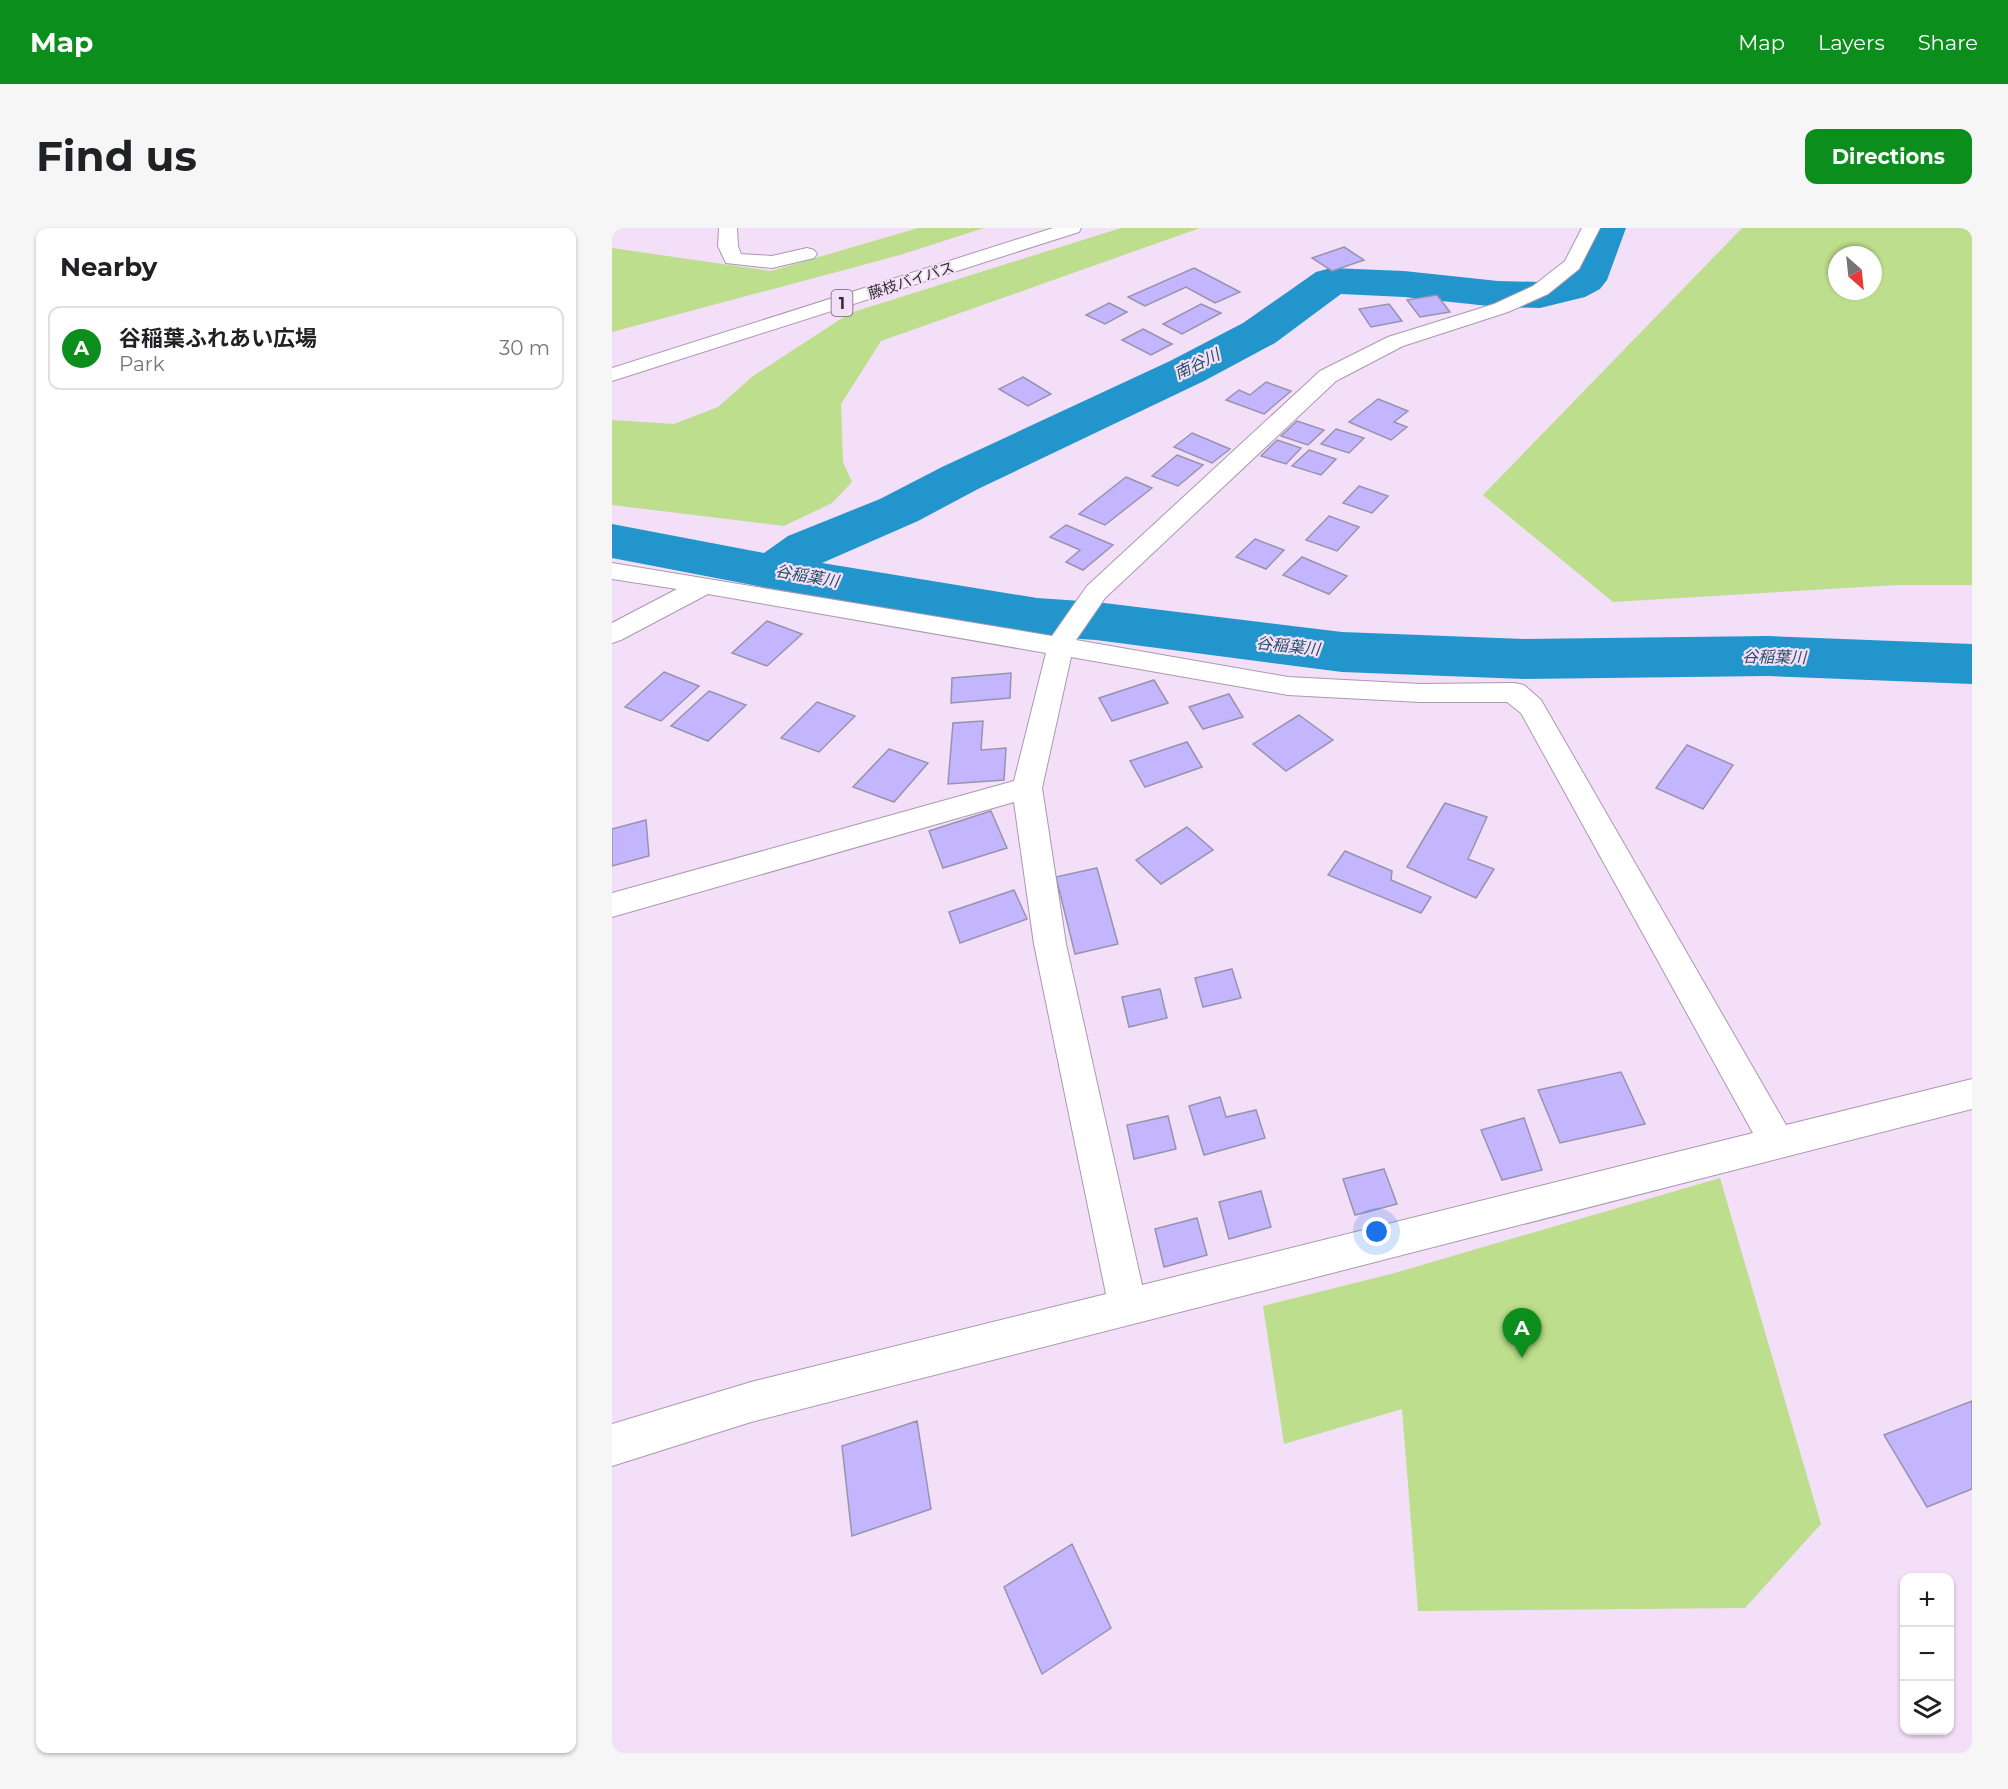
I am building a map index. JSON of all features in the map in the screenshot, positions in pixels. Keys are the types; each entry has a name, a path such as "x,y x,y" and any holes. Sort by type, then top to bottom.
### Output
{"main road":[{"path":"728,228 728,246 733,259 772,262 807,254"},
{"name":"藤枝バイパス","path":"612,375 1072,228"},
{"path":"1128,1308 1050,945 1027,788 1061,644 1096,592 1328,376 1363,355 1406,338 1522,300 1549,284 1572,264 1591,228"},
{"name":"1","path":"612,357 883,279 1035,240"},
{"path":"612,571 1061,644 1288,686 1420,693 1514,692 1531,707 1777,1143"},
{"path":"612,634 705,585"},
{"path":"612,904 1027,788"},
{"path":"612,1445 751,1402 1972,1094"}],"green space":[{"path":"918,228 984,228 900,255 612,332 612,248 771,271"},
{"path":"1121,228 1200,228 881,341 841,404 843,462 852,482 832,503 784,526 612,505 612,420 674,424 718,407 753,376 850,313"},
{"path":"1742,228 1972,228 1972,585 1897,585 1613,602 1483,495"},
{"path":"1720,1178 1821,1524 1745,1608 1418,1611 1402,1409 1284,1444 1263,1306 1391,1274"}],"building":[{"path":"1344,247 1364,260 1332,271 1312,258"},
{"path":"1194,268 1240,292 1215,303 1186,287 1145,306 1128,297"},
{"path":"1437,295 1450,312 1420,317 1407,300"},
{"path":"1109,303 1127,312 1105,324 1086,315"},
{"path":"1201,304 1221,313 1182,334 1163,324"},
{"path":"1389,304 1402,321 1371,327 1359,309"},
{"path":"1143,329 1172,344 1151,355 1122,340"},
{"path":"1023,377 1051,394 1028,406 999,389"},
{"path":"1266,382 1291,391 1264,414 1226,400 1239,390 1250,395"},
{"path":"1378,399 1408,411 1394,422 1407,427 1391,440 1349,422"},
{"path":"1297,421 1324,430 1308,445 1281,436"},
{"path":"1336,429 1364,438 1349,453 1321,444"},
{"path":"1192,433 1230,449 1212,463 1174,447"},
{"path":"1277,440 1301,448 1286,464 1261,456"},
{"path":"1309,450 1336,459 1321,475 1292,466"},
{"path":"1177,455 1203,465 1178,486 1152,476"},
{"path":"1126,477 1152,488 1105,525 1079,514"},
{"path":"1359,486 1388,496 1372,513 1343,503"},
{"path":"1329,516 1359,527 1337,551 1306,540"},
{"path":"1066,525 1113,545 1083,570 1066,562 1080,550 1050,537"},
{"path":"1255,539 1284,550 1266,569 1236,557"},
{"path":"1302,557 1347,576 1329,594 1283,575"},
{"path":"767,621 802,634 767,666 732,653"},
{"path":"664,672 699,686 661,721 625,707"},
{"path":"1011,673 1010,698 951,703 952,678"},
{"path":"1154,680 1168,703 1112,721 1099,698"},
{"path":"709,691 746,705 708,741 671,726"},
{"path":"1229,694 1243,717 1203,729 1189,707"},
{"path":"817,702 855,716 819,752 781,738"},
{"path":"1299,715 1333,740 1286,771 1253,744"},
{"path":"983,721 981,750 1006,748 1004,780 948,784 953,723"},
{"path":"1187,742 1202,767 1145,787 1130,761"},
{"path":"1687,745 1733,765 1703,809 1656,788"},
{"path":"889,749 928,763 894,802 853,787"},
{"path":"1445,803 1487,817 1468,859 1494,869 1476,898 1407,867"},
{"path":"991,811 1007,848 943,868 929,831"},
{"path":"646,820 649,856 612,866 612,829"},
{"path":"1187,827 1213,850 1161,884 1136,860"},
{"path":"1345,851 1392,871 1391,880 1431,897 1421,913 1328,875"},
{"path":"1097,868 1118,944 1075,954 1056,877"},
{"path":"1014,890 1027,919 960,943 949,912"},
{"path":"1232,969 1241,998 1203,1007 1195,978"},
{"path":"1160,989 1167,1018 1129,1027 1122,997"},
{"path":"1621,1072 1645,1124 1560,1143 1538,1090"},
{"path":"1220,1097 1226,1117 1256,1110 1265,1138 1204,1155 1189,1106"},
{"path":"1168,1116 1176,1149 1134,1159 1127,1125"},
{"path":"1524,1118 1542,1170 1502,1180 1481,1130"},
{"path":"1384,1169 1397,1204 1355,1215 1343,1179"},
{"path":"1261,1191 1271,1227 1229,1239 1219,1202"},
{"path":"1197,1218 1207,1255 1164,1267 1155,1229"},
{"path":"1972,1401 1972,1489 1927,1507 1884,1435"},
{"path":"917,1421 931,1509 852,1536 842,1446"},
{"path":"1072,1544 1111,1628 1042,1674 1004,1587"}],"waterway":[{"name":"南谷川","path":"773,572 807,548 899,510 960,478 1187,371 1259,333 1331,281 1404,284 1498,294 1540,295 1570,288 1585,280 1606,228"},
{"name":"谷稲葉川","path":"612,541 773,572"},
{"name":"谷稲葉川","path":"773,572 1037,617 1096,621 1342,652 1524,659 1768,656 1972,664"}],"place":[{"name":"谷稲葉ふれあい広場","path":"1522,1358"}]}
